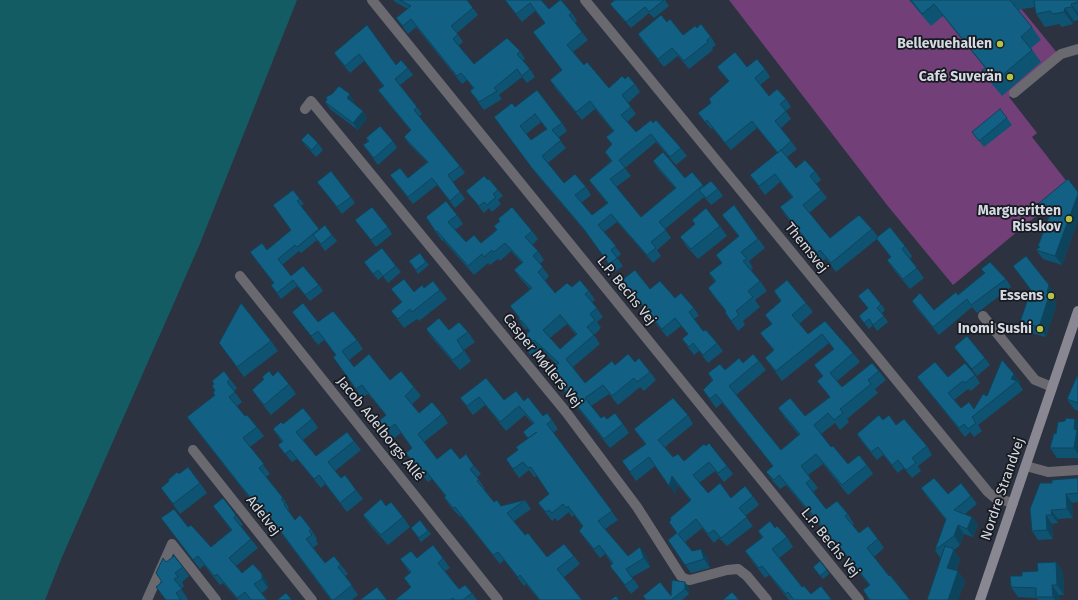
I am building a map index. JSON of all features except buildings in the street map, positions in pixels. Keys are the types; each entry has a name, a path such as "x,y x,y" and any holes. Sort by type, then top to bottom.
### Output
{"street":[{"name":"L.P. Bechs Vej","path":"372,0 859,600"},
{"name":"Themsvej","path":"585,0 988,492 996,498 1013,503"},
{"path":"1014,93 1061,54 1078,49"},
{"name":"Casper Møllers Vej","path":"305,109 311,101 566,412 637,507 681,576 685,580 690,580 727,570 738,569 747,576 767,600"},
{"name":"Jacob Adelborgs Allé","path":"240,276 498,600"},
{"name":"Nordre Strandvej","path":"980,600 1078,311"},
{"path":"983,316 1035,380 1052,388"},
{"name":"Adelvej","path":"193,450 312,600"},
{"path":"1026,466 1048,472 1078,470"},
{"path":"147,600 172,544 216,600"}],"shaded area":[{"path":"0,0 297,0 199,246 62,557 45,600 0,600"},
{"path":"729,0 1014,0 1058,54 1009,97 1037,133 1032,137 1071,187 953,285 887,205"}],"place":[{"name":"Bellevuehallen","path":"1000,44"},
{"name":"Café Suverän","path":"1010,77"},
{"name":"Margueritten Risskov","path":"1069,219"},
{"name":"Essens","path":"1051,296"},
{"name":"Inomi Sushi","path":"1040,329"}]}
